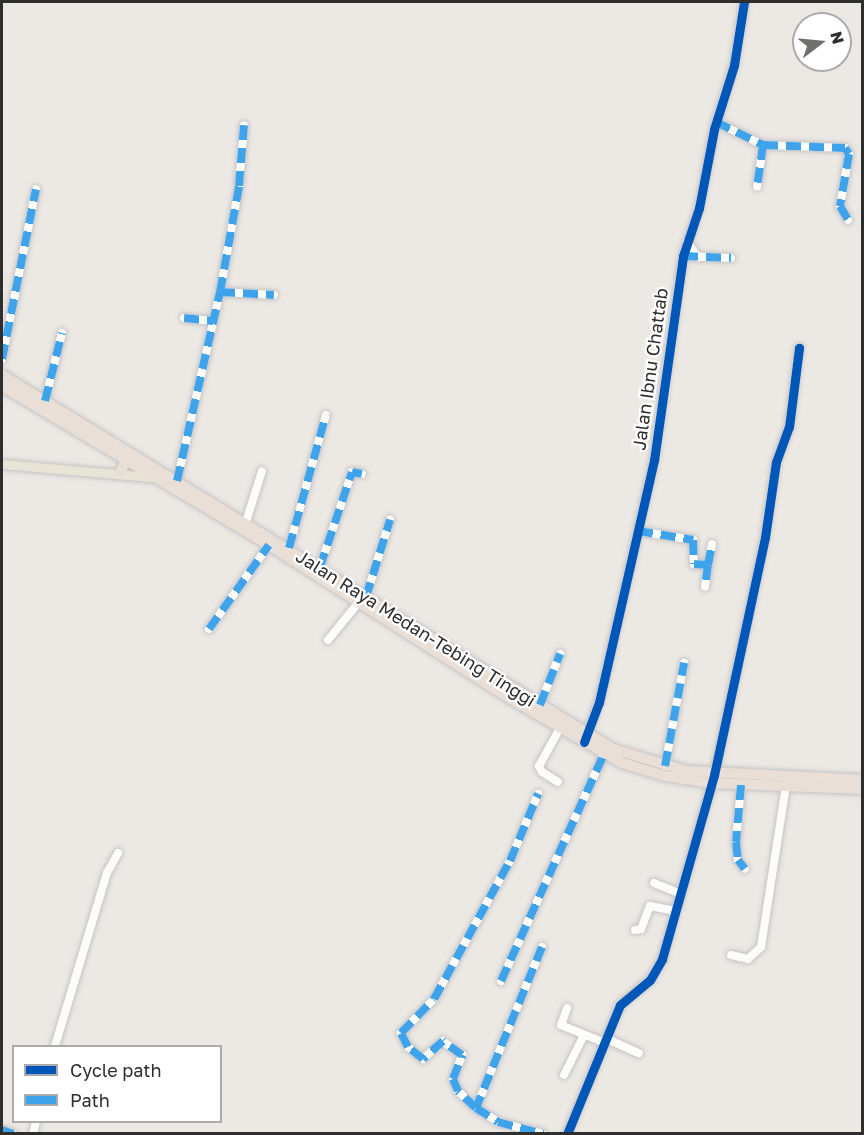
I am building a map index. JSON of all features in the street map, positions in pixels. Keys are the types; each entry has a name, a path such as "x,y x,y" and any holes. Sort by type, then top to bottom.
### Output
{"highway":[{"name":"Jalan Raya Medan-Tebing Tinggi","path":"2,375 269,545 540,705 604,754 665,776 713,779 862,780"},
{"name":"Jalan Raya Medan-Tebing Tinggi","path":"2,386 125,462 177,481 289,548 320,567 362,599 560,728 636,758 741,785 862,789"},
{"path":"120,473 125,462"}],"main road":[{"path":"2,464 120,473 153,472"}],"street":[{"name":"Jalan Ibnu Chattab","path":"586,738 599,702 638,531 666,384 683,256 703,191 716,122 734,65 744,2"},
{"path":"716,122 763,145 844,148 849,154 840,206 848,220"},
{"path":"177,481 220,292 238,186 244,125"},
{"path":"758,187 763,145"},
{"path":"2,359 36,189"},
{"path":"687,242 698,256"},
{"path":"683,256 730,258"},
{"path":"220,292 274,295"},
{"path":"184,318 213,321"},
{"path":"45,401 62,333"},
{"path":"567,1134 620,1005 659,967 676,911 713,779 765,537 776,462 789,427 799,348"},
{"path":"289,548 326,415"},
{"path":"246,522 262,471"},
{"path":"320,567 352,472 362,474"},
{"path":"328,640 362,599 390,520"},
{"path":"638,531 693,540 694,564 708,565"},
{"path":"705,587 712,544"},
{"path":"208,629 269,545"},
{"path":"540,705 560,654"},
{"path":"665,766 684,663"},
{"path":"558,782 542,772 539,766 560,728"},
{"path":"501,981 604,754"},
{"path":"741,785 736,842 738,860 745,869"},
{"path":"731,955 748,959 761,947 786,785"},
{"path":"538,794 510,861 434,999 401,1033 408,1047 423,1059 443,1041 462,1055 453,1079 458,1091 476,1108 498,1122 543,1134"},
{"path":"56,1045 107,873 118,853"},
{"path":"654,883 681,894"},
{"path":"635,930 641,929 650,906 676,911"},
{"path":"476,1108 542,946"},
{"path":"567,1008 560,1023 584,1035 639,1053"},
{"path":"564,1075 584,1035"},
{"path":"2,1130 13,1134"}],"marked path":[{"path":"716,122 763,145 757,187"},
{"path":"177,481 220,292 239,186 244,125"},
{"path":"763,145 845,148 849,154 840,206 848,220"},
{"path":"2,359 36,189"},
{"path":"683,256 731,258"},
{"path":"220,292 274,295"},
{"path":"184,318 213,321"},
{"path":"45,401 62,333"},
{"path":"289,548 326,415"},
{"path":"320,567 352,472 362,474"},
{"path":"366,597 390,520"},
{"path":"638,531 693,540 694,564 708,565 705,587"},
{"path":"708,565 712,544"},
{"path":"209,629 269,545"},
{"path":"540,705 560,654"},
{"path":"665,766 684,663"},
{"path":"501,981 604,754"},
{"path":"741,785 736,842 738,860 745,869"},
{"path":"476,1108 458,1091 453,1079 462,1055 443,1041 423,1059 408,1047 401,1033 434,999 510,861 538,794"},
{"path":"542,947 476,1108 498,1122 543,1134"},
{"path":"2,1130 13,1134"}],"cycle path":[{"path":"584,742 599,702 654,460 683,256 699,208 714,129 734,65 744,2"},
{"path":"567,1134 620,1005 650,980 662,959 714,775 765,537 776,462 789,427 799,348"}]}
